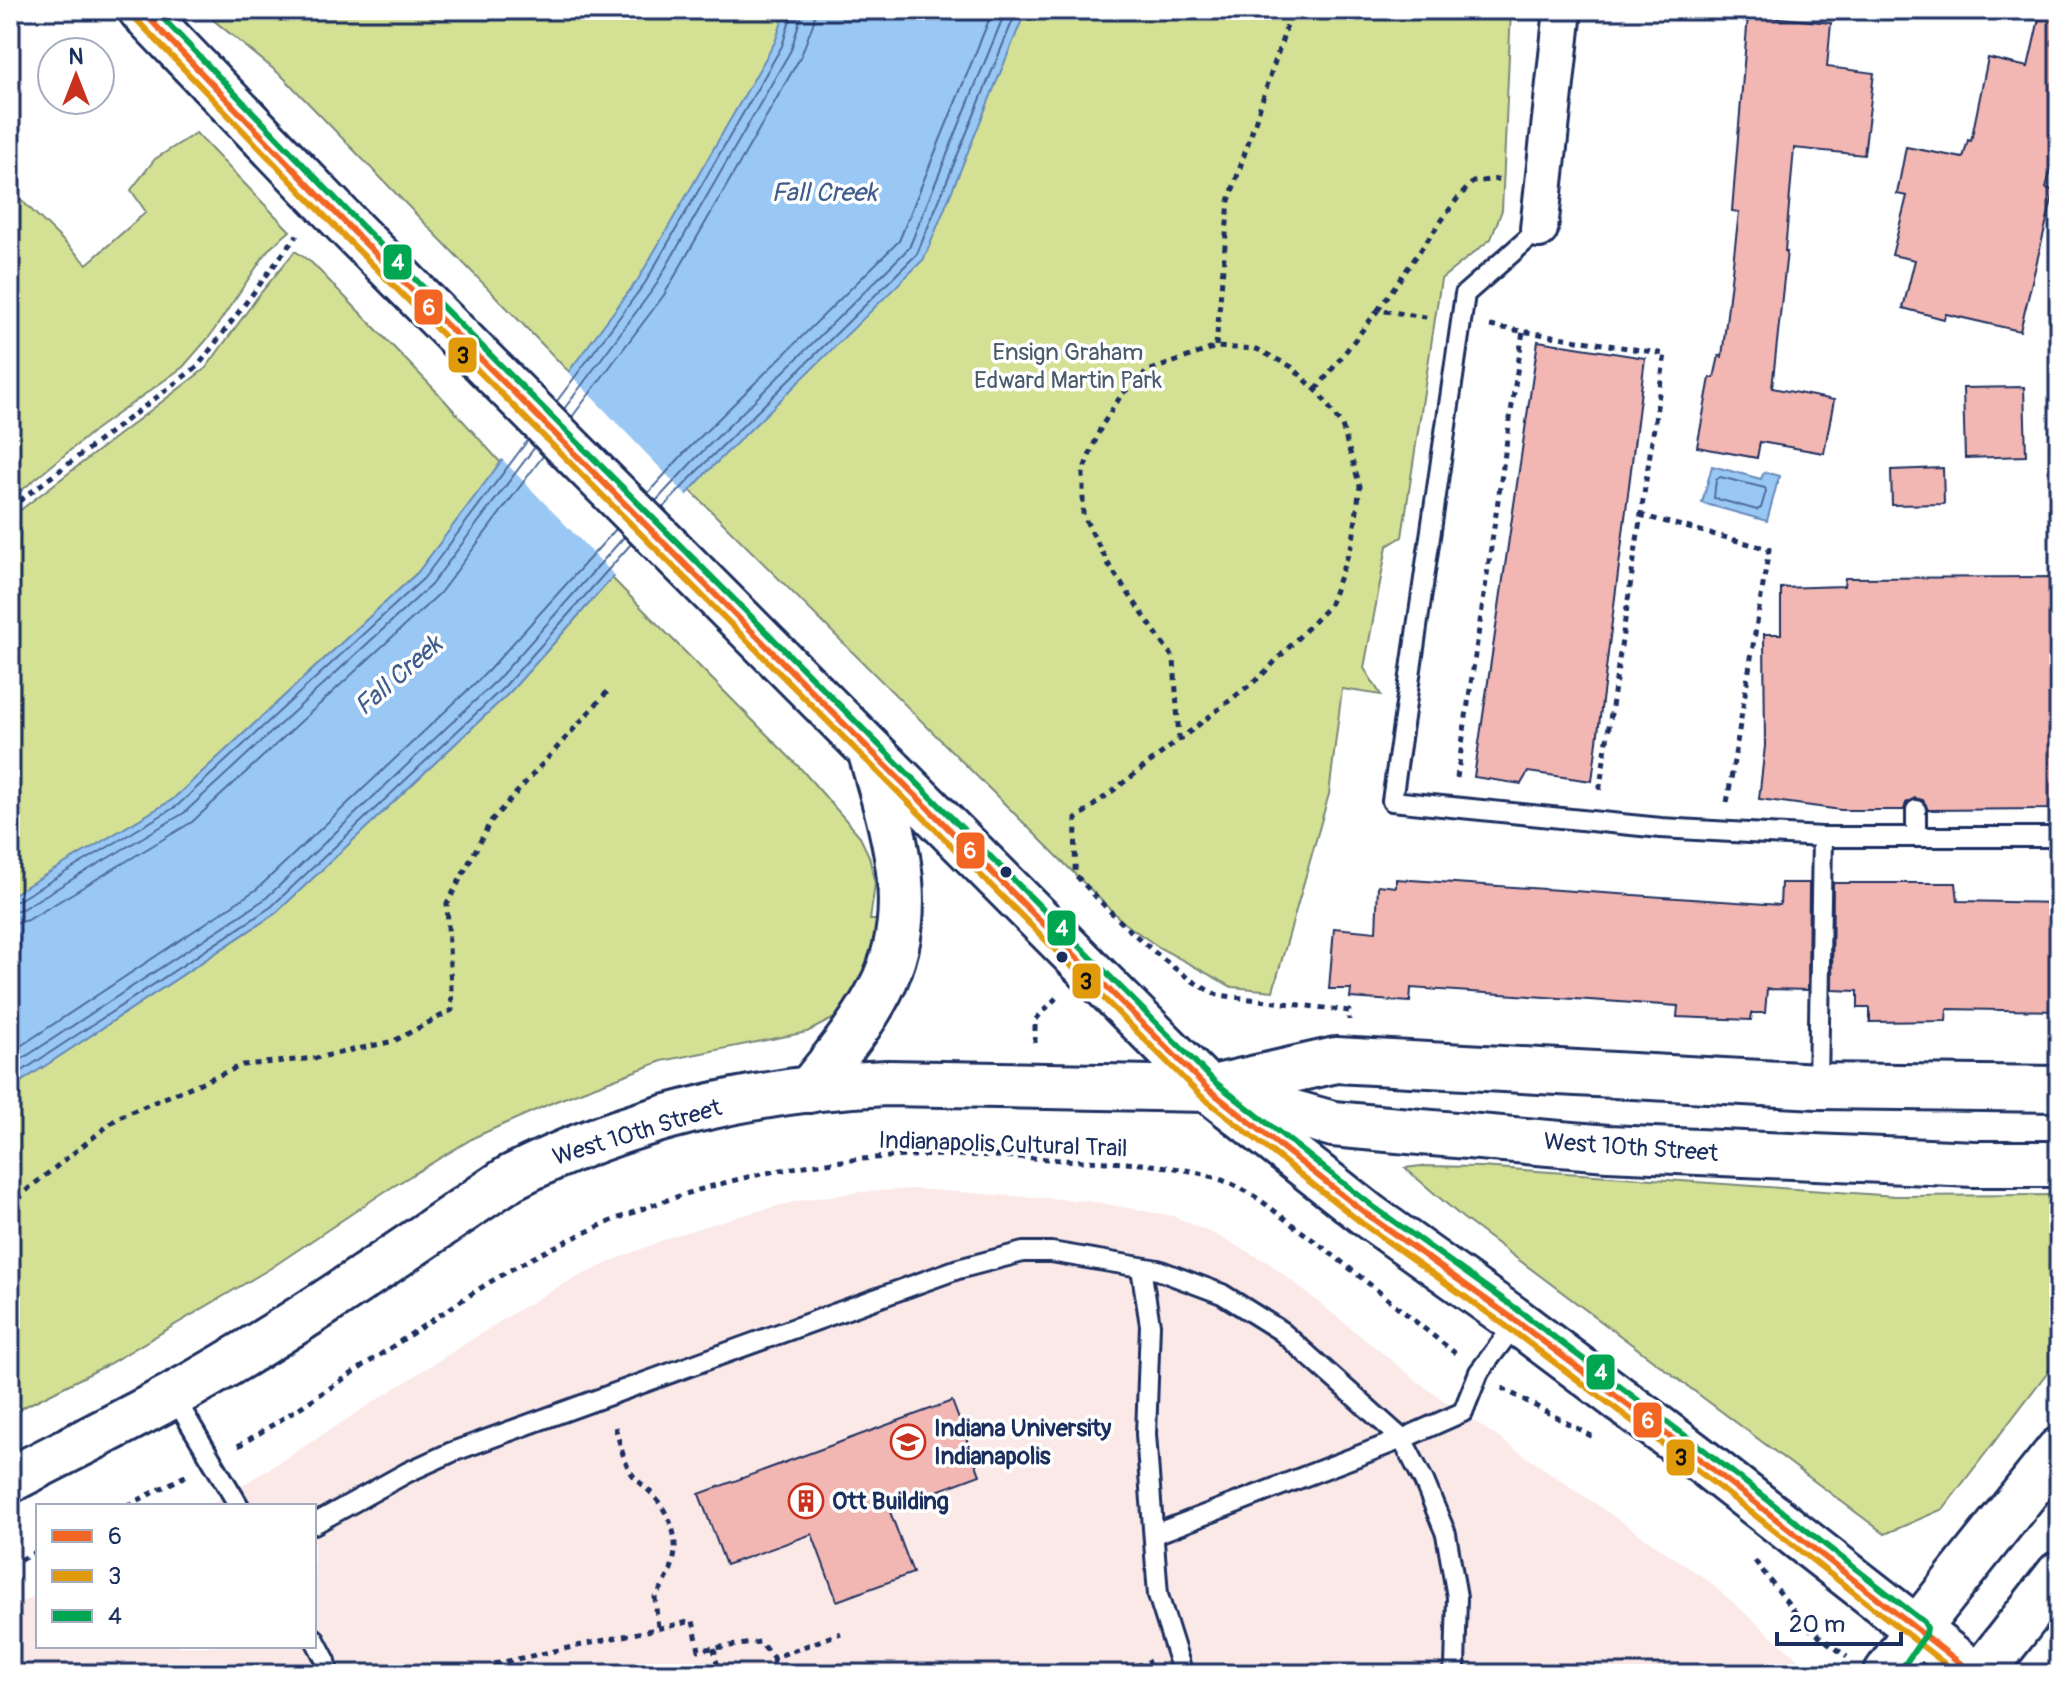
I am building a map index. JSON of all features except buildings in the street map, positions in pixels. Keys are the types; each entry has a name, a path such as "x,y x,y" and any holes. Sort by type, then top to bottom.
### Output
{"main road":[{"path":"141,10 338,216 1208,1089 1369,1216 1694,1455 1974,1674"},
{"path":"809,1090 870,1009 887,976 899,935 902,892 896,843 871,753"},
{"name":"West 10th Street","path":"10,1480 173,1395 295,1322 510,1178 597,1140 722,1105 809,1090 887,1083 1208,1089 1336,1060 1818,1086 2059,1089"},
{"name":"West 10th Street","path":"1208,1089 1333,1124 1409,1131 1608,1148 1974,1164 2059,1164"},
{"path":"1867,1666 1917,1629 2059,1450"},
{"path":"1981,1674 2059,1574"}],"street":[{"path":"1539,229 1563,10"}],"lane":[{"path":"1539,229 1465,294 1392,801 1596,822 1822,837 2059,837"},
{"path":"1916,810 1916,837"},
{"path":"1818,1086 1822,837"},
{"path":"316,1523 408,1472 452,1452 992,1258 1023,1252 1051,1252 1158,1270 1222,1294 1281,1331 1402,1439 1446,1534 1457,1597 1455,1667 1451,1674"},
{"path":"1141,1268 1150,1325 1146,1434 1158,1595 1183,1674"},
{"path":"1155,1534 1402,1439 1463,1412 1479,1372 1517,1322"},
{"path":"173,1395 238,1504"},
{"path":"316,1642 326,1661 328,1674"}],"path":[{"path":"1216,347 1229,201 1292,10"},
{"path":"1316,390 1457,199 1473,182 1499,179"},
{"path":"10,508 198,366 338,216"},
{"path":"1378,310 1665,354 1596,822"},
{"path":"1453,808 1523,331"},
{"path":"1179,740 1174,659 1110,567 1083,515 1083,471 1101,427 1122,394 1148,371 1216,347 1257,349 1292,367 1316,390 1342,426 1360,486 1353,541 1329,606 1260,677 1179,740 1076,819 1075,874 1147,944 1202,988 1218,995 1349,1011"},
{"path":"1640,515 1769,549 1723,831"},
{"path":"10,1209 28,1189 119,1117 243,1065 316,1058 394,1041 452,1010 447,904 491,821 608,691"},
{"name":"Indianapolis Cultural Trail","path":"289,1416 520,1264 591,1229 649,1205 706,1187 801,1165 849,1159 1025,1158 1143,1166 1210,1175 1256,1198 1437,1339"},
{"path":"1499,1386 1608,1445"},
{"path":"615,1427 632,1474 663,1507 672,1527 676,1560 655,1597 658,1628"},
{"path":"10,1565 36,1552"},
{"path":"1750,1554 1806,1626 1867,1666"},
{"path":"494,1664 693,1621 699,1650 760,1642 773,1658 775,1674"},
{"path":"773,1658 841,1633"},
{"path":"714,1648 719,1674"},
{"path":"1113,1674 1154,1659"}],"shaded area":[{"name":"Indiana University Indianapolis","path":"914,1189 1089,1201 1173,1216 1218,1236 1269,1263 1430,1391 1707,1580 1815,1674 10,1674 10,1608 36,1595 36,1648 316,1648 316,1504 210,1504 563,1284 673,1236 801,1200"}],"green space":[{"name":"Ensign Graham Edward Martin Park","path":"201,10 1511,10 1502,210 1491,239 1441,279 1402,537 1387,546 1364,668 1381,695 1342,689 1329,794 1273,991 1232,987 1160,948 1124,923 690,490 706,473 588,347 569,372 282,76"},
{"path":"196,133 290,231 268,250 210,336 183,367 96,429 10,500 10,189 87,264 146,212 131,190 155,159"},
{"path":"295,251 312,263 501,463 418,572 172,800 10,896 10,518 206,368"},
{"path":"612,578 801,769 859,835 869,856 875,884 870,920 880,920 863,984 842,1014 807,1032 662,1061 556,1101 475,1137 384,1192 271,1268 105,1366 10,1414 10,1089 276,913 510,692"},
{"path":"1480,1167 1896,1196 2059,1195 2059,1357 1943,1509 1885,1534 1463,1218 1405,1168"}],"water":[{"name":"Fall Creek","path":"786,10 1026,10 924,259 706,473 510,692 276,913 10,1089 10,896 172,800 418,572 639,278 775,42"},
{"path":"1712,466 1761,479 1764,472 1779,476 1767,521 1702,503"}],"pier":[{"path":"566,370 689,498 617,578 500,457"}],"transit line":[{"name":"6","path":"141,10 353,231 1208,1089 1369,1216 1512,1318 1694,1455 1974,1674"},
{"name":"4","path":"155,10 360,224 1215,1082 1375,1208 1518,1310 1700,1447 1924,1622 1926,1634 1898,1674"},
{"name":"3","path":"134,17 346,238 1201,1096 1363,1224 1506,1326 1688,1463 1958,1674"}],"place":[{"name":"Indiana University Indianapolis","path":"908,1442"},
{"name":"Ott Building","path":"806,1501"}]}
